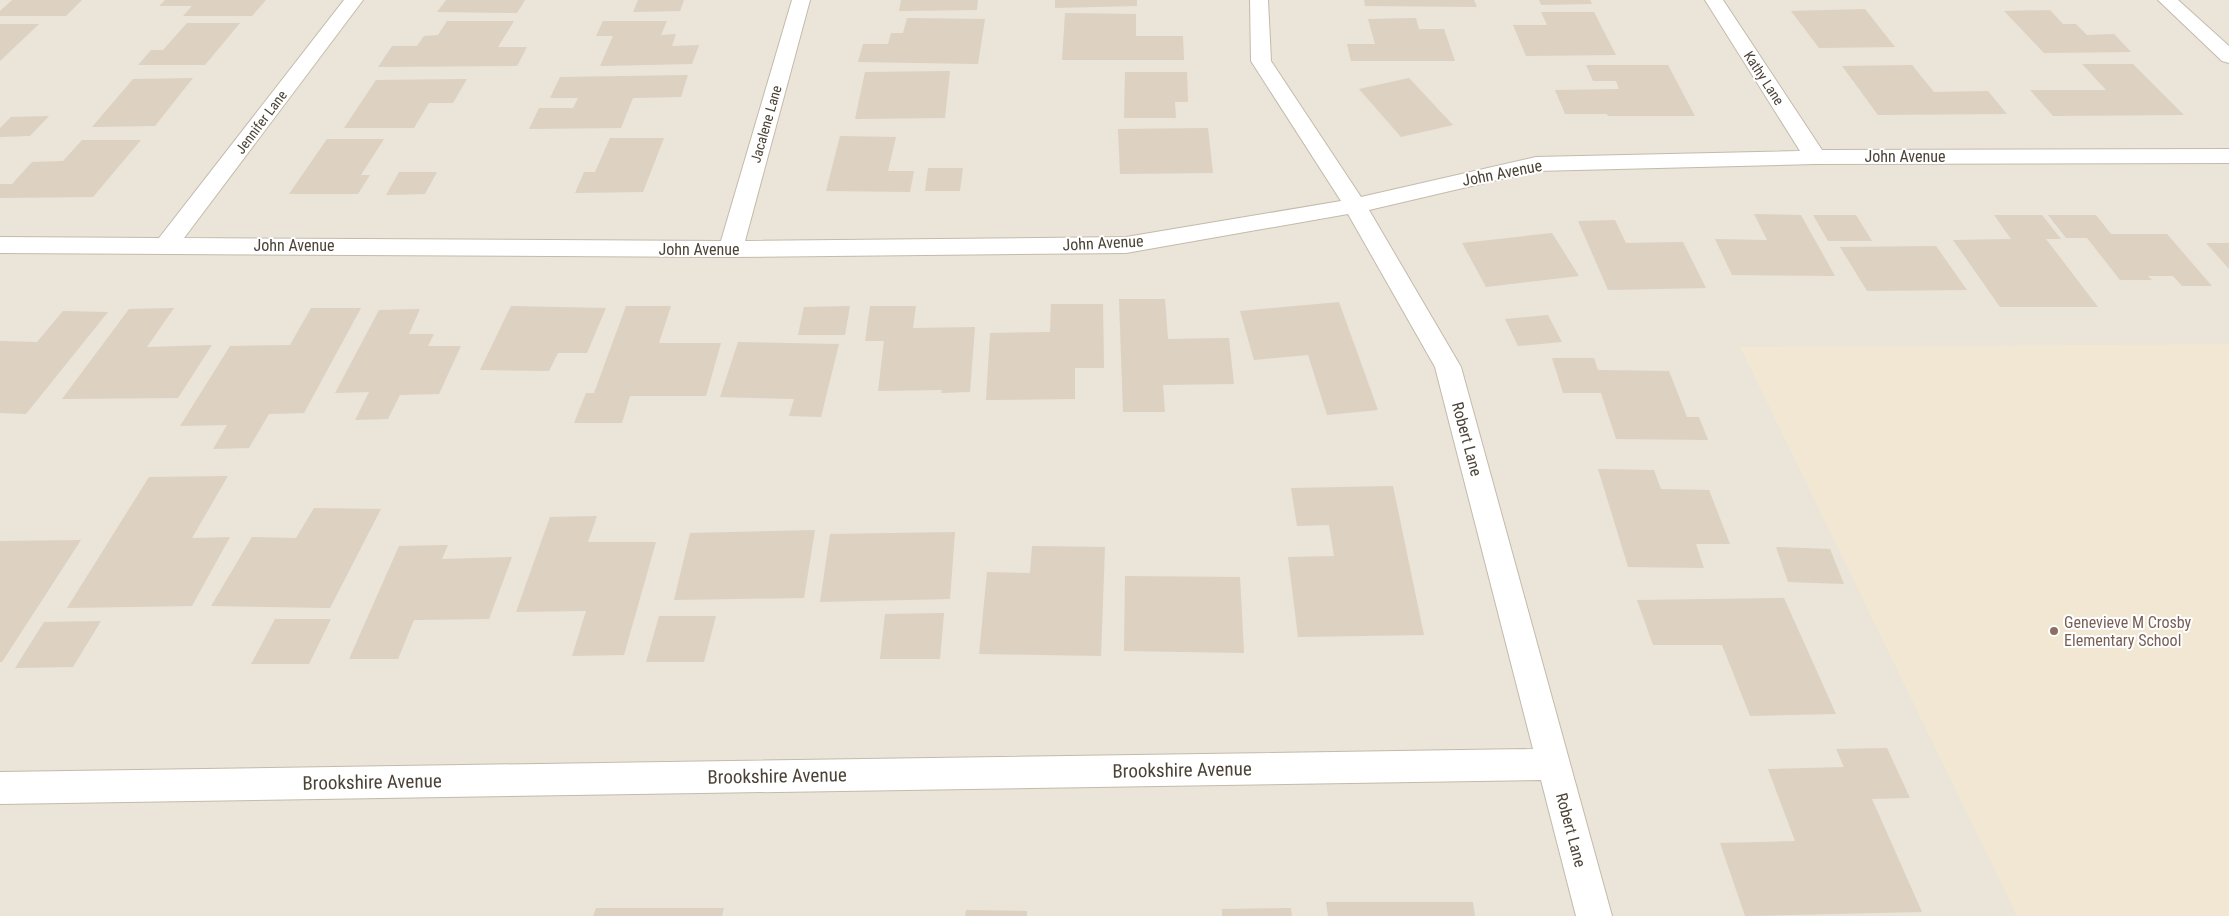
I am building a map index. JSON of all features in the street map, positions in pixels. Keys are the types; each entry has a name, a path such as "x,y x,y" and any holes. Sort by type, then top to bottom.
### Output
{"street":[{"name":"Jennifer Lane","path":"167,244 354,0"},
{"name":"Jacalene Lane","path":"731,249 801,0"},
{"name":"Robert Lane","path":"1259,0 1261,61 1356,206 1448,367 1594,916"},
{"name":"Kathy Lane","path":"1714,0 1815,156"},
{"path":"2167,0 2229,58"},
{"name":"John Avenue","path":"0,245 167,244 731,249 1126,245 1356,206 1536,164 1815,156 2229,156"},
{"name":"Brookshire Avenue","path":"0,788 1554,764"}],"shaded area":[{"path":"0,0 2229,0 2229,916 0,916"},
{"name":"Genevieve M Crosby Elementary School","path":"2229,344 2229,916 2017,916 1740,347"}],"building":[{"path":"12,0 82,0 66,16 0,16 0,11"},
{"path":"165,0 266,0 252,16 183,16 192,6 159,6"},
{"path":"446,0 525,0 517,13 437,12"},
{"path":"638,0 684,0 680,11 633,12"},
{"path":"901,0 978,0 977,10 899,11"},
{"path":"1055,0 1137,0 1137,6 1055,8"},
{"path":"1364,0 1474,0 1477,7 1365,6"},
{"path":"1539,0 1590,0 1592,4 1541,5"},
{"path":"1865,9 1895,47 1819,48 1791,11"},
{"path":"2050,10 2063,24 2076,24 2087,35 2114,34 2131,52 2044,53 2004,11"},
{"path":"1541,12 1594,12 1616,55 1526,56 1513,25 1547,25"},
{"path":"1065,13 1136,14 1136,36 1183,36 1184,60 1062,60"},
{"path":"907,18 985,19 978,64 858,62 863,44 888,44 891,33 903,33"},
{"path":"1416,18 1419,29 1444,29 1455,61 1351,61 1347,44 1375,44 1368,19"},
{"path":"447,21 514,21 498,47 527,47 517,66 378,67 392,46 417,46 424,36 438,35"},
{"path":"603,21 667,21 661,35 676,34 672,46 699,45 692,64 600,66 613,36 596,36"},
{"path":"187,23 240,23 205,65 138,65 151,50 163,50"},
{"path":"0,24 39,24 0,61"},
{"path":"2082,64 2133,64 2184,115 2053,116 2030,90 2106,90"},
{"path":"1586,65 1668,65 1695,116 1565,114 1555,90 1619,89 1616,81 1593,81"},
{"path":"1912,65 1934,92 1988,91 2007,114 1878,115 1842,66"},
{"path":"950,71 945,118 855,119 865,72"},
{"path":"1125,72 1187,72 1188,102 1175,102 1176,118 1124,118"},
{"path":"688,75 681,97 633,98 621,128 529,129 539,108 573,108 578,98 550,98 560,77"},
{"path":"193,78 155,126 92,127 133,79"},
{"path":"1409,78 1453,125 1401,137 1359,89"},
{"path":"467,79 453,103 429,103 414,128 344,128 376,80"},
{"path":"49,116 30,136 0,137 0,128 11,117"},
{"path":"1208,128 1213,173 1120,174 1118,129"},
{"path":"840,136 896,137 888,171 914,171 910,192 826,191"},
{"path":"610,138 664,138 643,192 575,193 584,172 595,172"},
{"path":"327,139 384,139 361,175 370,175 358,194 289,194"},
{"path":"82,140 141,140 93,197 0,198 0,184 12,184 32,162 63,161"},
{"path":"928,168 963,168 960,191 925,191"},
{"path":"399,172 437,172 425,194 386,195"},
{"path":"1754,214 1801,215 1835,276 1732,275 1715,239 1767,240"},
{"path":"1813,215 1856,215 1872,241 1828,241"},
{"path":"1994,215 2042,215 2061,239 2046,239 2098,307 2000,307 1953,240 2011,239"},
{"path":"2048,215 2096,215 2111,234 2167,234 2212,286 2182,286 2173,276 2148,276 2152,280 2120,280 2087,238 2066,238"},
{"path":"1615,220 1626,243 1683,242 1706,288 1608,290 1578,221"},
{"path":"1552,233 1579,276 1486,287 1462,243"},
{"path":"2206,243 2229,243 2229,269"},
{"path":"1936,246 1967,290 1867,291 1840,247"},
{"path":"1119,299 1165,299 1168,339 1229,338 1234,384 1163,385 1165,412 1123,412"},
{"path":"1339,302 1378,410 1327,415 1308,355 1254,360 1240,311"},
{"path":"1051,304 1103,304 1104,368 1075,368 1075,399 986,400 990,333 1050,332"},
{"path":"511,306 606,308 587,353 558,353 549,371 480,370"},
{"path":"626,306 671,306 659,343 721,343 706,396 630,396 622,423 574,423 586,393 594,393"},
{"path":"850,306 845,335 798,335 804,307"},
{"path":"870,306 916,306 913,328 975,327 970,392 941,393 942,390 878,391 884,341 865,341"},
{"path":"174,308 147,347 212,345 178,398 62,399 129,309"},
{"path":"311,308 361,308 304,413 269,414 249,448 213,449 227,425 180,426 230,346 290,345"},
{"path":"420,309 409,334 434,334 428,346 461,346 439,394 400,395 388,419 355,420 369,392 335,393 379,310"},
{"path":"63,311 108,312 26,414 0,413 0,341 37,342"},
{"path":"1548,315 1562,342 1518,346 1505,319"},
{"path":"738,342 839,344 821,417 789,416 794,399 720,397"},
{"path":"1552,358 1594,358 1598,370 1669,371 1687,417 1699,417 1708,440 1616,439 1601,393 1563,393"},
{"path":"1598,469 1654,470 1661,489 1709,490 1730,544 1696,544 1704,568 1628,567"},
{"path":"228,476 192,538 230,537 192,606 67,608 149,477"},
{"path":"1393,486 1424,635 1298,637 1288,557 1334,556 1329,525 1297,526 1291,488"},
{"path":"314,508 381,509 330,608 211,606 252,537 296,538"},
{"path":"597,516 588,542 656,542 624,655 572,656 586,611 516,612 550,517"},
{"path":"815,530 804,598 674,600 690,533"},
{"path":"955,532 950,599 820,602 830,534"},
{"path":"81,540 2,662 0,662 0,541"},
{"path":"448,545 442,559 512,557 489,619 414,620 398,659 349,659 399,546"},
{"path":"1032,546 1105,547 1101,656 979,654 987,572 1030,573"},
{"path":"1776,547 1830,549 1844,584 1788,582"},
{"path":"1125,576 1240,577 1244,653 1124,651"},
{"path":"1784,598 1836,714 1750,716 1722,645 1653,645 1637,600"},
{"path":"944,613 940,659 880,659 885,614"},
{"path":"659,616 716,616 704,662 646,662"},
{"path":"275,619 331,619 309,664 251,664"},
{"path":"101,621 73,667 15,668 44,622"},
{"path":"1887,748 1910,798 1872,799 1922,912 1745,916 1720,843 1795,841 1768,769 1844,767 1836,749"},
{"path":"1326,902 1473,902 1475,916 1328,916"},
{"path":"596,908 724,908 722,916 593,916"},
{"path":"1291,908 1292,916 1222,916 1222,909"},
{"path":"966,910 1027,911 1027,916 965,916"}],"place":[{"name":"Genevieve M Crosby Elementary School","path":"2054,631"}]}
